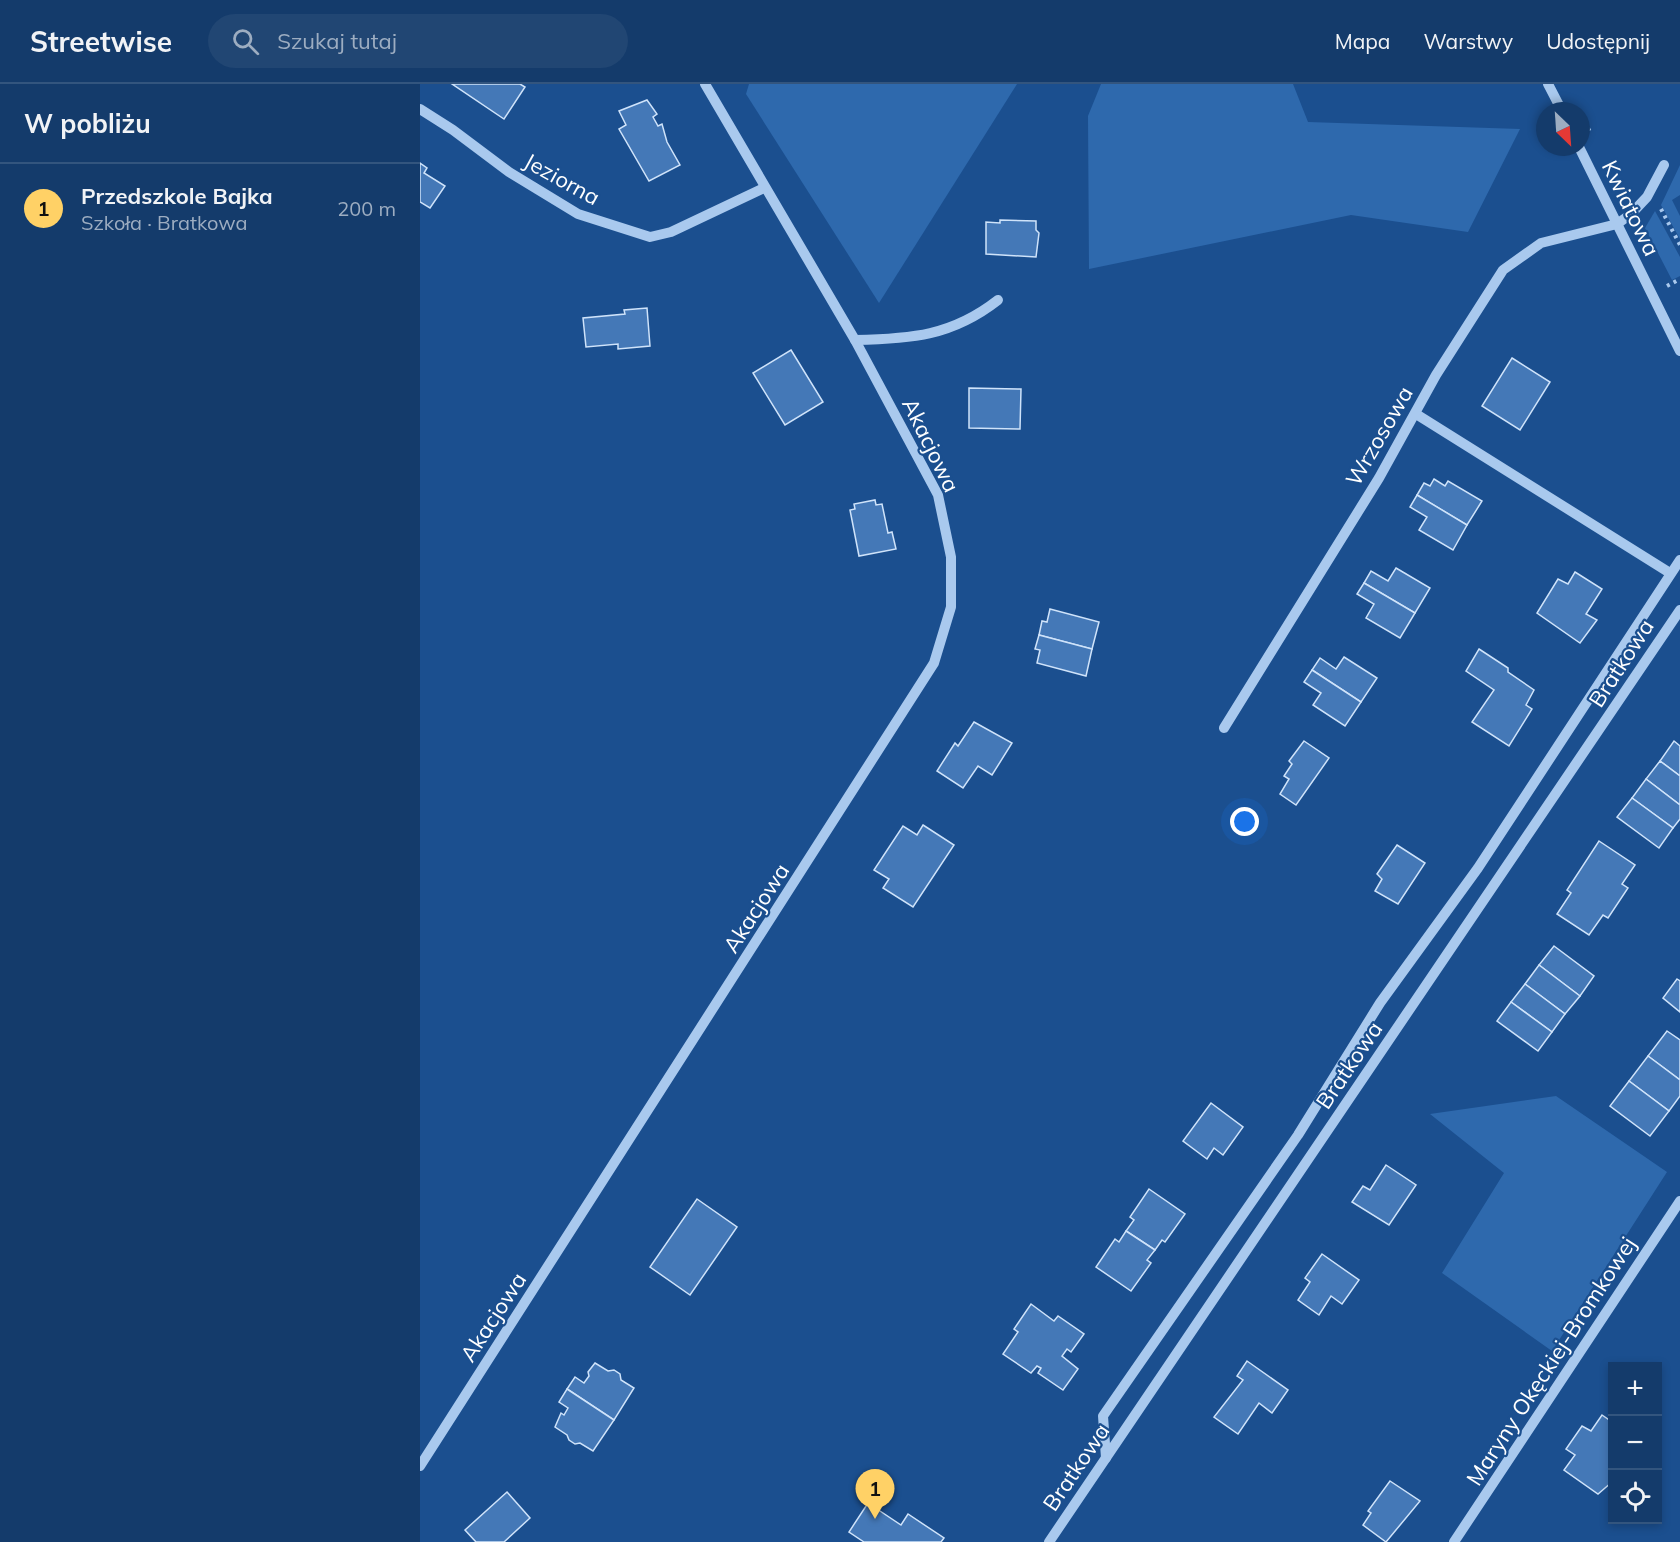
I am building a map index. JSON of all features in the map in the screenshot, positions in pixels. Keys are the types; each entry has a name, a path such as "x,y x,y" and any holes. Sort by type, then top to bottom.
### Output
{"street":[{"name":"Akacjowa","path":"420,1466 672,1076 934,663 951,607 951,557 938,495 855,340 705,84"},
{"path":"1548,84 1557,102"},
{"name":"Jeziorna","path":"420,110 453,130 509,172 578,214 650,237 671,232 764,188"},
{"name":"Kwiatowa","path":"1583,156 1680,351"},
{"path":"1617,224 1631,214 1647,197 1664,165"},
{"name":"Wrzosowa","path":"1224,728 1416,414 1436,375 1503,270 1541,243 1617,224"},
{"path":"855,340 910,337 951,328 974,318 998,300"},
{"path":"1416,414 1670,573"},
{"path":"1106,1458 1103,1416 1298,1135 1380,1003 1484,859 1680,560"},
{"name":"Bratkowa","path":"1048,1542 1680,610"},
{"name":"Maryny Okęckiej-Bromkowej","path":"1454,1542 1680,1201"}],"path":[{"path":"1652,211 1658,203 1680,245"},
{"path":"1665,287 1680,279"}],"shaded area":[{"path":"749,84 1017,84 879,303 746,94"},
{"path":"1101,84 1293,84 1308,122 1520,129 1468,232 1351,215 1089,269 1088,116"},
{"path":"1680,165 1680,195 1672,200 1680,216 1680,239 1661,205"},
{"path":"1655,211 1680,257 1680,276 1672,280 1645,228"},
{"path":"1556,1096 1667,1172 1552,1351 1442,1273 1504,1173 1430,1114"}],"building":[{"path":"452,84 520,84 525,87 504,119"},
{"path":"647,100 657,114 653,117 658,126 662,124 667,142 680,165 649,181 619,129 626,125 619,111"},
{"path":"420,163 427,168 424,173 445,186 430,208 420,202"},
{"path":"1000,220 1036,221 1036,230 1039,233 1036,257 986,254 986,222 1000,223"},
{"path":"647,308 650,346 618,349 618,344 586,347 583,318 625,314 624,310"},
{"path":"791,350 823,402 785,425 753,373"},
{"path":"1512,358 1550,382 1520,430 1482,406"},
{"path":"969,388 1021,389 1020,429 969,428"},
{"path":"1434,479 1445,486 1448,481 1482,501 1467,525 1417,495 1424,483 1430,486"},
{"path":"1417,495 1467,525 1453,550 1419,530 1427,517 1410,507"},
{"path":"875,500 876,505 882,504 888,533 892,532 896,549 859,556 850,510 855,509 854,504"},
{"path":"1396,568 1430,588 1415,613 1364,583 1371,571 1388,581"},
{"path":"1575,572 1602,589 1586,614 1597,620 1580,643 1537,613 1558,579 1568,584"},
{"path":"1364,583 1415,613 1400,638 1366,618 1374,604 1357,594"},
{"path":"1050,609 1099,622 1092,649 1039,635 1042,621 1047,622"},
{"path":"1039,635 1092,649 1086,676 1037,663 1040,650 1035,649"},
{"path":"1479,649 1508,668 1508,672 1534,690 1526,705 1532,709 1509,746 1472,722 1494,690 1466,671"},
{"path":"1344,657 1377,678 1361,702 1312,670 1320,658 1336,669"},
{"path":"1312,670 1361,702 1345,726 1313,705 1321,693 1304,682"},
{"path":"974,722 1012,743 992,775 978,766 963,788 937,771 955,743 958,746"},
{"path":"1304,741 1329,758 1296,805 1280,794 1289,779 1284,776 1292,764 1289,761"},
{"path":"1674,741 1680,746 1680,776 1660,761"},
{"path":"1660,761 1680,776 1680,805 1646,779"},
{"path":"1646,779 1680,805 1680,819 1673,828 1632,798"},
{"path":"1632,798 1673,828 1659,848 1617,817"},
{"path":"923,825 954,845 913,907 883,888 889,879 874,870 903,826 917,835"},
{"path":"1599,841 1635,865 1622,884 1628,888 1608,918 1603,915 1589,935 1557,914 1571,893 1567,890"},
{"path":"1397,845 1425,863 1398,904 1375,891 1382,879 1377,874"},
{"path":"1554,946 1594,976 1580,996 1539,965"},
{"path":"1539,965 1580,996 1565,1014 1525,984"},
{"path":"1677,979 1680,981 1680,1012 1663,998"},
{"path":"1525,984 1565,1014 1552,1032 1511,1002"},
{"path":"1511,1002 1552,1032 1538,1051 1497,1021"},
{"path":"1667,1031 1680,1040 1680,1080 1648,1056"},
{"path":"1648,1056 1680,1080 1680,1096 1669,1111 1629,1081"},
{"path":"1629,1081 1669,1111 1650,1136 1610,1106"},
{"path":"1211,1103 1243,1127 1223,1155 1214,1148 1207,1159 1183,1141"},
{"path":"1386,1165 1416,1185 1389,1225 1352,1202 1363,1186 1370,1190"},
{"path":"1149,1189 1185,1214 1165,1242 1162,1240 1155,1250 1126,1231 1134,1220 1130,1217"},
{"path":"697,1199 737,1227 690,1295 650,1267"},
{"path":"1126,1231 1155,1250 1147,1260 1151,1263 1131,1291 1096,1267 1115,1239 1119,1242"},
{"path":"1322,1254 1359,1280 1342,1304 1331,1296 1319,1315 1298,1300 1310,1282 1305,1278"},
{"path":"1031,1304 1054,1321 1058,1316 1084,1334 1071,1352 1067,1349 1062,1356 1078,1369 1063,1390 1038,1373 1041,1368 1037,1366 1031,1373 1003,1354 1018,1332 1014,1329"},
{"path":"1247,1361 1288,1390 1272,1413 1259,1403 1238,1434 1214,1417 1243,1380 1237,1376"},
{"path":"595,1363 608,1371 614,1370 620,1374 621,1380 634,1388 614,1420 567,1389 575,1377 584,1383"},
{"path":"567,1389 614,1420 593,1451 580,1443 575,1444 555,1427 561,1413 564,1415 568,1408 559,1402"},
{"path":"1602,1415 1608,1419 1608,1485 1598,1494 1564,1470 1575,1455 1566,1449 1582,1426 1591,1431"},
{"path":"1390,1481 1420,1501 1386,1542 1363,1525 1371,1513 1368,1511"},
{"path":"507,1492 530,1518 504,1542 476,1542 465,1530"},
{"path":"868,1503 901,1525 908,1514 944,1538 941,1542 864,1542 849,1532"}],"place":[{"name":"Przedszkole Bajka","path":"875,1519"}]}
